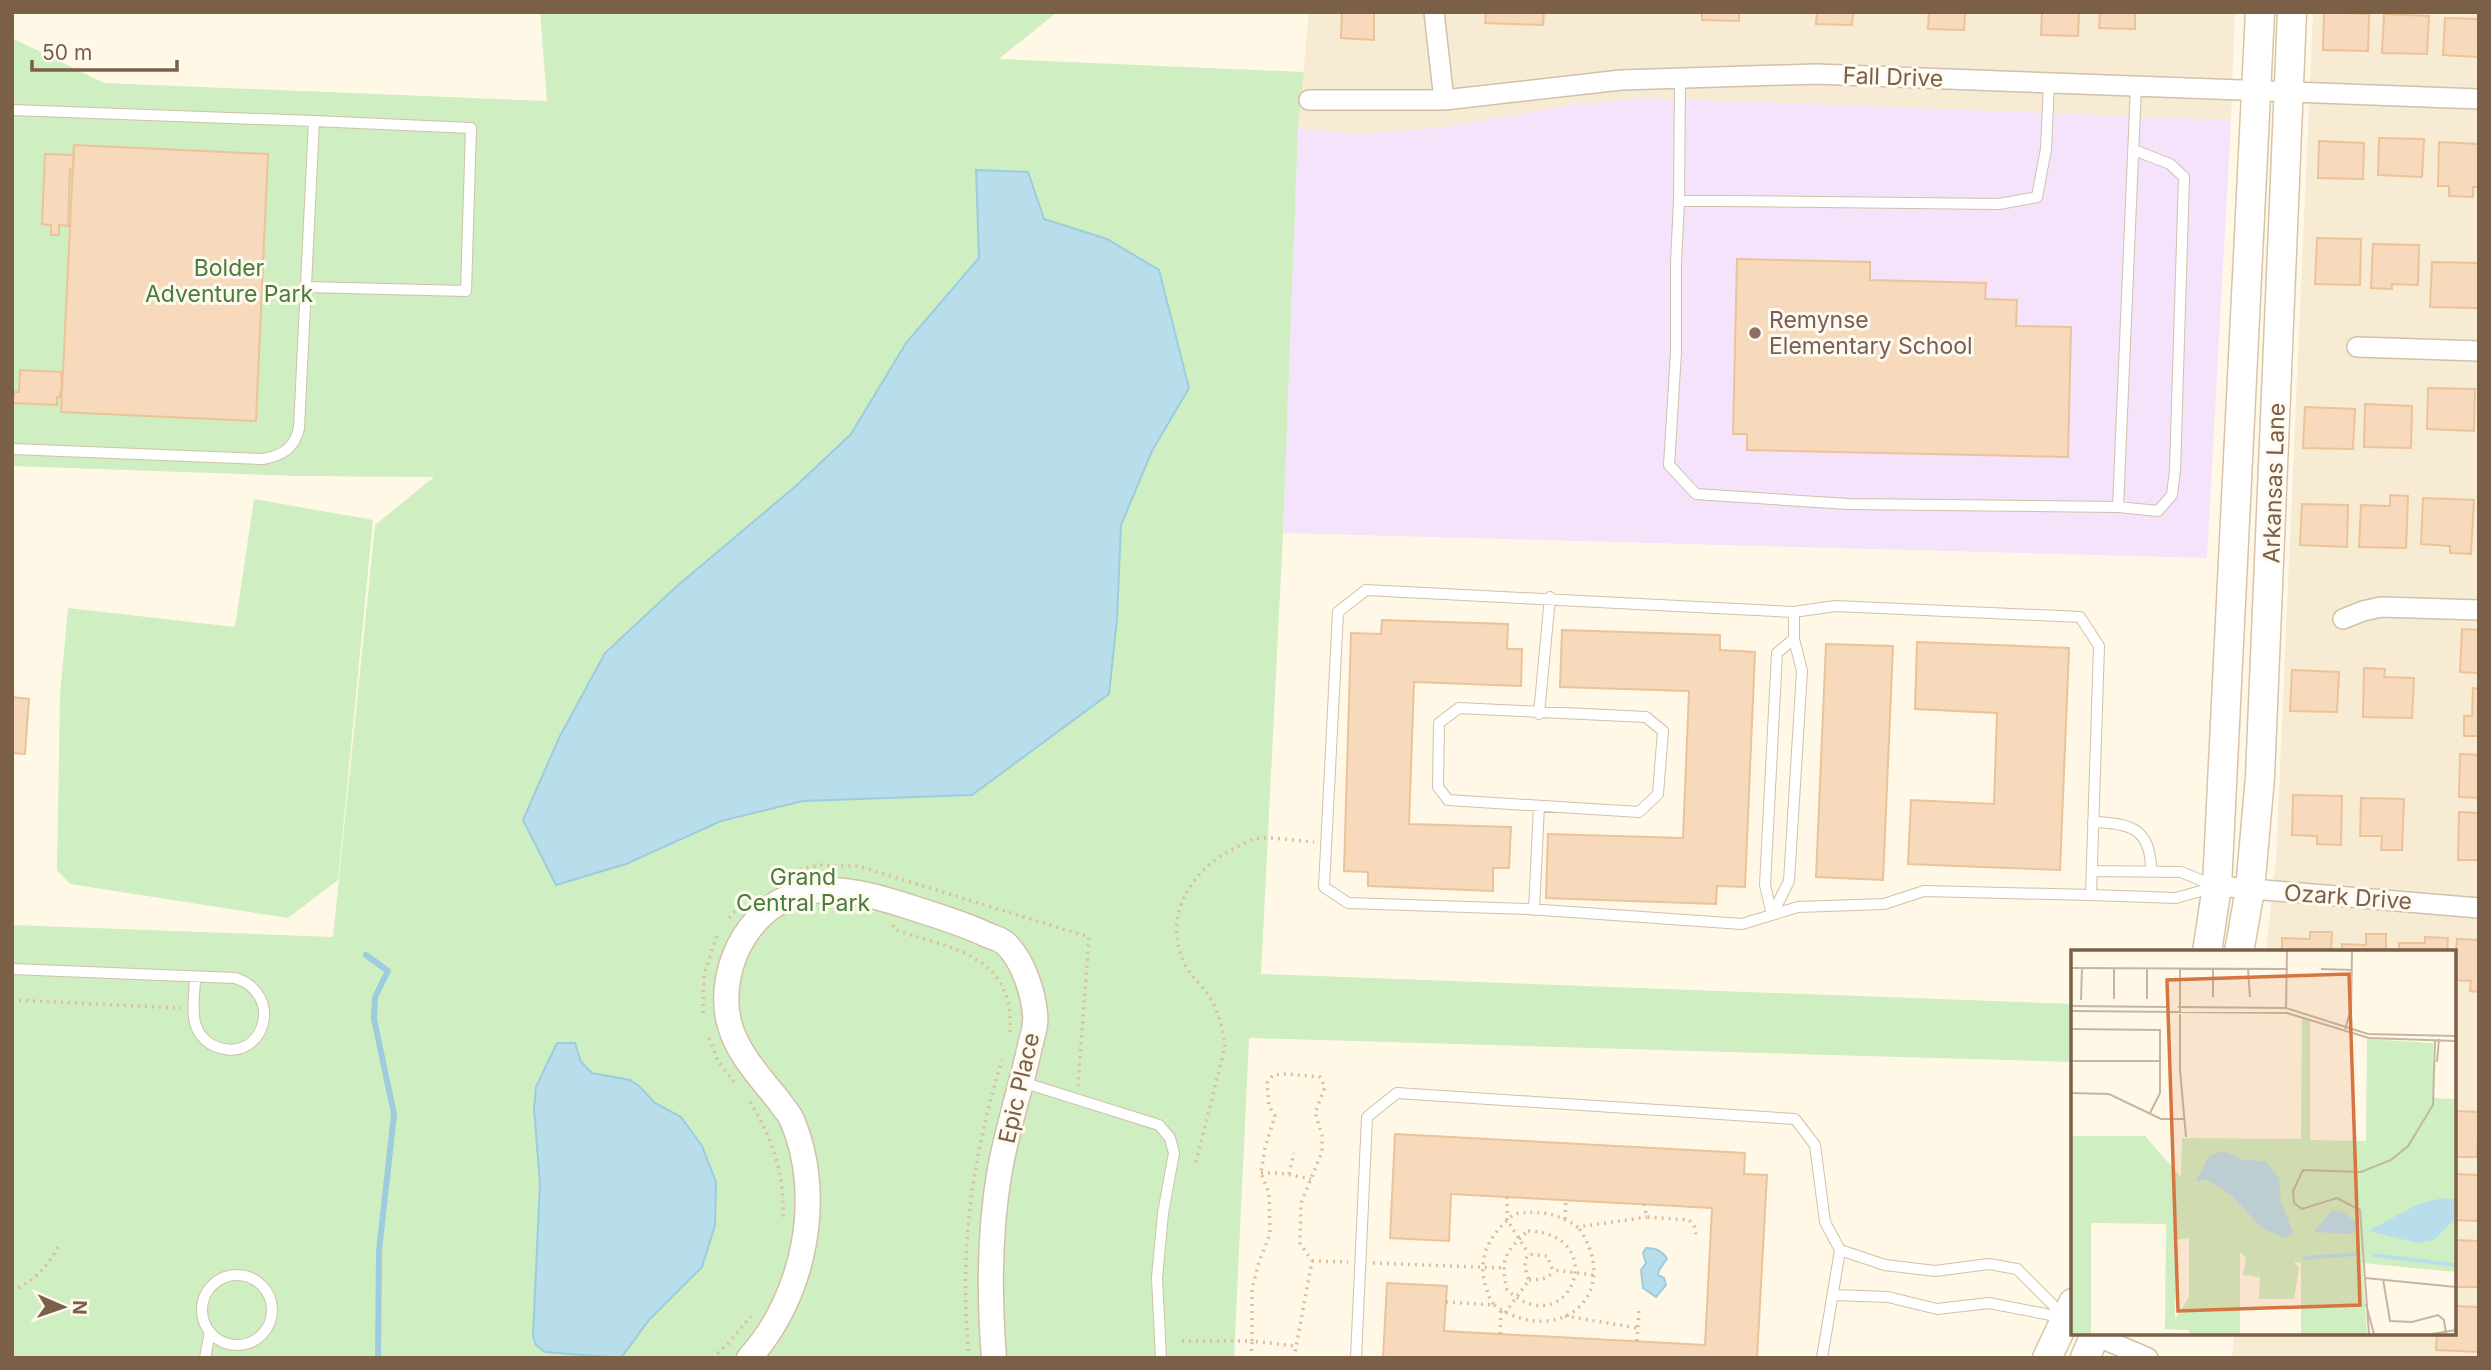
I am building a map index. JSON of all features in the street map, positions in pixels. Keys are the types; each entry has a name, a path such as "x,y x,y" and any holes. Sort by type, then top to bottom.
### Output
{"main road":[{"name":"Arkansas Lane","path":"2207,950 2217,886 2260,12"},
{"name":"Arkansas Lane","path":"2239,950 2250,890 2260,777 2270,592 2292,12"},
{"path":"2047,1358 2075,1335"}],"street":[{"path":"1434,12 1444,100"},
{"name":"Fall Drive","path":"1309,100 1444,100 1621,80 1816,74 2479,99"},
{"path":"2357,347 2479,351"},
{"path":"2343,619 2381,607 2479,610"},
{"name":"Ozark Drive","path":"2217,886 2479,908"},
{"name":"Epic Place","path":"749,1358 783,1308 799,1269 808,1221 806,1169 792,1119 737,1045 729,1022 726,1000 733,958 752,924 780,901 808,891 827,888 848,890 898,903 972,928 1006,943 1028,978 1036,1017 1000,1170 992,1245 991,1313 994,1358"},
{"path":"2096,1335 2148,1358"}],"lane":[{"path":"1680,78 1675,352 1669,465 1696,494 1848,504 2118,507 2158,511 2172,495 2175,470 2184,177 2170,164 2134,150"},
{"path":"1679,201 1999,204 2037,197 2046,149 2049,83"},
{"path":"2118,507 2136,86"},
{"path":"12,110 471,128 466,291 306,287"},
{"path":"12,449 263,459 288,451 299,428 314,121"},
{"path":"2091,895 2099,646 2080,617 1835,606 1794,612 1550,597 1366,590 1338,612 1324,887 1348,903 1534,910 1742,924 1798,907 1884,904 1924,891 2176,898 2217,886"},
{"path":"1539,714 1550,597"},
{"path":"1772,915 1789,881 1802,671 1794,639 1794,612"},
{"path":"1772,915 1765,885 1777,653 1794,639"},
{"path":"1459,708 1539,714 1646,717 1663,731 1658,794 1639,812 1448,800 1438,786 1440,723 1459,708"},
{"path":"1534,910 1539,806"},
{"path":"2093,822 2118,822 2140,832 2151,850 2151,870"},
{"path":"2092,871 2181,872 2217,886"},
{"path":"12,970 235,978 245,981 260,995 265,1014 259,1033 253,1041 235,1049 225,1049 201,1036 194,1018 195,977"},
{"path":"1022,1082 1159,1125 1170,1138 1174,1153 1163,1213 1157,1278 1161,1358"},
{"path":"1356,1358 1367,1117 1397,1093 1795,1119 1815,1145 1825,1222 1840,1250 1822,1358"},
{"path":"1840,1250 1885,1265 1935,1271 1989,1264 2017,1269 2071,1319"},
{"path":"205,1358 210,1332 203,1315 203,1306 215,1283 223,1278 240,1275 249,1277 263,1287 272,1312 270,1322 259,1336 243,1344 233,1344 210,1332"},
{"path":"1834,1295 1888,1297 1937,1309 1989,1303 2071,1326"}],"path":[{"path":"1196,1161 1225,1047 1224,1031 1212,1001 1192,975 1179,948 1177,933 1181,903 1186,890 1202,870 1256,839 1326,842"},
{"path":"783,875 801,868 839,864 858,866 1089,937 1077,1099"},
{"path":"906,879 892,921 894,929 970,954 981,962 998,981 1008,1005 1010,1031 1007,1044"},
{"path":"725,923 743,901"},
{"path":"704,1019 704,974 720,932"},
{"path":"12,1000 194,1008"},
{"path":"708,1036 718,1061 738,1088"},
{"path":"969,1358 965,1278 972,1187 985,1116 1004,1056"},
{"path":"1251,1358 1252,1289 1270,1234 1269,1193 1261,1172 1275,1116 1269,1106 1267,1083 1273,1075 1287,1074 1320,1077 1325,1087 1315,1114 1322,1135 1322,1152 1301,1203 1300,1243 1312,1261 1304,1292 1294,1358"},
{"path":"745,1096 763,1124 778,1165 783,1219"},
{"path":"1289,1174 1294,1153"},
{"path":"1261,1172 1289,1174 1311,1180"},
{"path":"1507,1197 1507,1220 1529,1254"},
{"path":"1565,1219 1566,1200"},
{"path":"1644,1204 1647,1217"},
{"path":"1546,1212 1565,1219 1578,1227 1587,1239 1594,1275 1591,1292 1560,1320 1542,1323 1503,1312 1493,1305 1482,1268 1484,1251 1492,1237 1514,1214 1546,1212"},
{"path":"1578,1227 1647,1217 1689,1220 1696,1234"},
{"path":"1528,1231 1545,1231 1561,1238 1573,1255 1576,1273 1570,1291 1558,1302 1540,1307 1524,1303 1507,1290 1503,1259 1519,1238 1528,1231"},
{"path":"12,1291 31,1281 59,1245"},
{"path":"1529,1254 1547,1256 1553,1270"},
{"path":"1529,1254 1524,1267 1530,1280"},
{"path":"1312,1261 1503,1268"},
{"path":"1553,1270 1594,1275"},
{"path":"1500,1334 1503,1312 1530,1280 1545,1279 1553,1270"},
{"path":"1446,1302 1493,1305"},
{"path":"1637,1341 1639,1309"},
{"path":"712,1358 754,1312"},
{"path":"1564,1317 1638,1328"},
{"path":"1182,1341 1252,1341 1296,1346"}],"shaded area":[{"path":"1309,12 2235,12 2231,120 1645,98 1576,104 1447,127 1359,134 1298,128"},
{"path":"2313,12 2479,12 2479,1358 2232,1358 2234,1335 2456,1335 2456,950 2266,950 2276,861"},
{"name":"Remynse Elementary School","path":"1645,98 2231,120 2207,558 1283,533 1298,128 1359,134 1447,127 1576,104"}],"green space":[{"name":"Grand Central Park","path":"540,12 1057,12 999,59 1304,72 1298,128 1283,533 1261,974 2071,1004 2071,1062 1249,1038 1234,1358 12,1358 12,925 333,937 375,525 434,477 299,476 12,466 12,38 104,83 547,101"},
{"path":"254,499 373,520 338,880 288,918 70,884 57,870 60,695 68,608 235,627"}],"water":[{"path":"976,170 1028,172 1044,219 1107,239 1159,270 1189,388 1152,451 1121,525 1117,619 1109,694 972,795 803,801 721,821 626,864 556,885 523,820 559,738 605,653 677,586 797,485 851,434 906,343 979,258"},
{"path":"557,1043 575,1043 581,1062 592,1073 630,1080 655,1103 681,1117 702,1146 716,1182 715,1225 702,1267 649,1320 621,1358 545,1352 536,1345 533,1336 540,1183 534,1109 536,1087"},
{"path":"1646,1248 1658,1250 1667,1259 1658,1275 1664,1278 1666,1285 1656,1297 1643,1288 1641,1270 1646,1263 1643,1253"}],"building":[{"path":"1342,12 1374,12 1374,40 1341,38"},
{"path":"1486,12 1544,12 1543,25 1485,23"},
{"path":"1702,12 1739,12 1739,21 1702,20"},
{"path":"1817,12 1853,12 1852,25 1816,24"},
{"path":"1929,12 1965,12 1964,30 1928,29"},
{"path":"2042,12 2079,12 2078,36 2041,35"},
{"path":"2100,12 2135,12 2135,29 2099,28"},
{"path":"2324,12 2369,14 2368,51 2323,50"},
{"path":"2384,14 2429,16 2427,54 2382,53"},
{"path":"2445,18 2479,19 2479,57 2443,55"},
{"path":"2379,138 2424,139 2422,177 2378,175"},
{"path":"2319,141 2364,143 2363,179 2318,178"},
{"path":"2439,142 2479,144 2479,187 2473,187 2473,197 2449,196 2449,186 2438,186"},
{"path":"74,145 268,154 256,421 61,412"},
{"path":"45,154 74,155 73,169 70,169 68,226 59,225 59,235 51,235 51,225 42,224"},
{"path":"2317,238 2361,239 2360,285 2315,284"},
{"path":"2373,244 2419,245 2418,285 2392,284 2392,289 2371,288"},
{"path":"1737,259 1870,262 1870,280 1986,283 1985,299 2017,300 2016,326 2071,327 2068,457 1747,450 1747,434 1733,434"},
{"path":"2432,262 2479,263 2479,308 2430,307"},
{"path":"20,370 61,372 62,392 60,397 57,397 57,405 13,403 14,392 19,392"},
{"path":"2428,388 2475,389 2474,431 2427,429"},
{"path":"2365,404 2412,406 2411,448 2364,447"},
{"path":"2305,407 2355,409 2353,449 2303,448"},
{"path":"2390,495 2408,496 2406,548 2359,547 2361,505 2390,506"},
{"path":"2423,498 2474,500 2471,554 2450,553 2450,546 2421,544"},
{"path":"2302,504 2348,505 2347,547 2300,545"},
{"path":"1382,620 1508,624 1507,649 1522,649 1521,686 1414,682 1409,824 1511,827 1509,868 1493,868 1493,891 1368,886 1368,872 1344,871 1351,633 1381,634"},
{"path":"2462,629 2479,630 2479,673 2460,672"},
{"path":"1562,630 1720,635 1720,650 1755,652 1745,887 1717,886 1716,904 1546,898 1548,834 1683,838 1689,691 1560,687"},
{"path":"1917,642 2069,648 2060,870 1908,864 1911,800 1994,804 1997,713 1915,709"},
{"path":"1826,644 1893,646 1883,880 1816,877"},
{"path":"2364,668 2385,669 2384,677 2414,678 2412,718 2363,717"},
{"path":"2292,670 2339,672 2337,712 2290,711"},
{"path":"2473,688 2479,689 2479,736 2464,736 2464,716 2472,716"},
{"path":"12,697 29,699 25,754 12,753"},
{"path":"2460,754 2479,755 2479,798 2459,797"},
{"path":"2293,795 2342,796 2341,845 2317,844 2317,836 2292,835"},
{"path":"2361,798 2404,799 2402,850 2381,850 2382,836 2360,836"},
{"path":"2459,812 2479,813 2479,860 2458,860"},
{"path":"2310,932 2332,932 2331,950 2282,950 2282,938 2310,939"},
{"path":"2366,934 2386,934 2386,950 2342,950 2342,944 2366,945"},
{"path":"2425,937 2448,938 2447,950 2399,950 2399,943 2425,943"},
{"path":"2457,939 2479,940 2479,992 2470,991 2471,981 2456,980"},
{"path":"2456,1111 2479,1112 2477,1157 2456,1157"},
{"path":"1395,1134 1745,1153 1744,1174 1767,1175 1757,1358 1383,1358 1387,1283 1447,1286 1444,1331 1705,1345 1712,1208 1451,1194 1449,1241 1390,1238"},
{"path":"2456,1174 2479,1175 2479,1221 2456,1220"},
{"path":"2456,1240 2479,1241 2479,1287 2456,1287"},
{"path":"2456,1306 2479,1307 2479,1352 2436,1350 2437,1335 2456,1335"}],"waterway":[{"path":"366,955 388,971 375,997 374,1019 394,1114 379,1251 378,1358"}],"place":[{"name":"Remynse Elementary School","path":"1755,333"}],"park label":[{"name":"Bolder Adventure Park","path":"229,281"}]}
